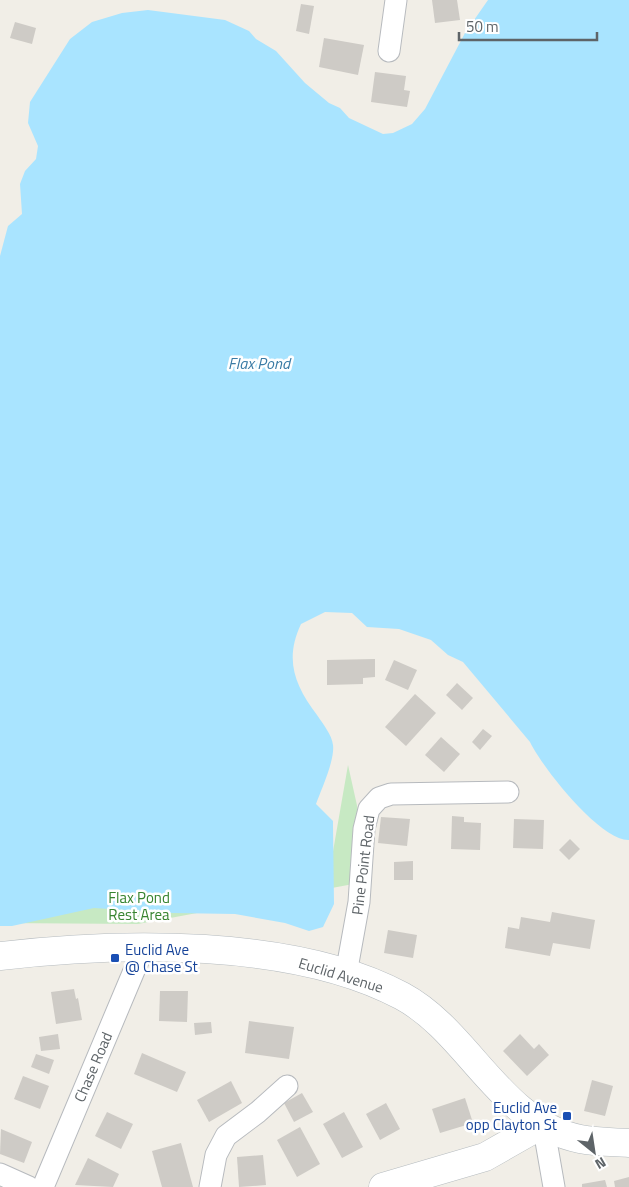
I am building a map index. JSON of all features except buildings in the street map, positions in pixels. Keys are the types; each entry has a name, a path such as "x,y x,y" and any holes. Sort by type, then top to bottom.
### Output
{"street":[{"path":"389,51 396,0"},
{"name":"Pine Point Road","path":"346,974 359,902 364,829 369,809 379,798 391,794 508,792"},
{"name":"Euclid Avenue","path":"0,956 79,949 144,948 197,950 275,957 307,962 371,982 403,996 426,1011 450,1034 507,1096 553,1130 580,1139 629,1143"},
{"name":"Chase Road","path":"43,1187 144,948"},
{"path":"210,1187 216,1155 226,1136 258,1112 287,1086"},
{"path":"383,1187 486,1157 543,1124 554,1187"},
{"path":"0,1174 29,1187"}],"green space":[{"name":"Flax Pond Rest Area","path":"348,765 366,846 364,882 138,924 0,923 0,888 327,886"}],"water":[{"name":"Flax Pond","path":"488,0 629,0 629,840 617,837 603,829 573,801 546,768 530,742 463,662 448,655 431,640 399,629 367,627 352,613 325,612 301,624 293,649 294,672 298,683 309,704 331,737 333,745 330,767 316,804 333,821 334,904 323,927 309,931 285,923 235,914 173,913 94,908 12,926 0,926 0,256 8,226 22,214 20,184 25,171 36,159 38,146 28,123 30,102 70,39 92,22 122,13 148,10 225,20 249,31 256,39 276,51 305,83 329,103 340,108 349,118 383,134 393,133 412,124 425,109 465,33"}],"place":[{"name":"Euclid Ave @ Chase St","path":"115,958"},
{"name":"Euclid Ave opp Clayton St","path":"567,1116"}]}
